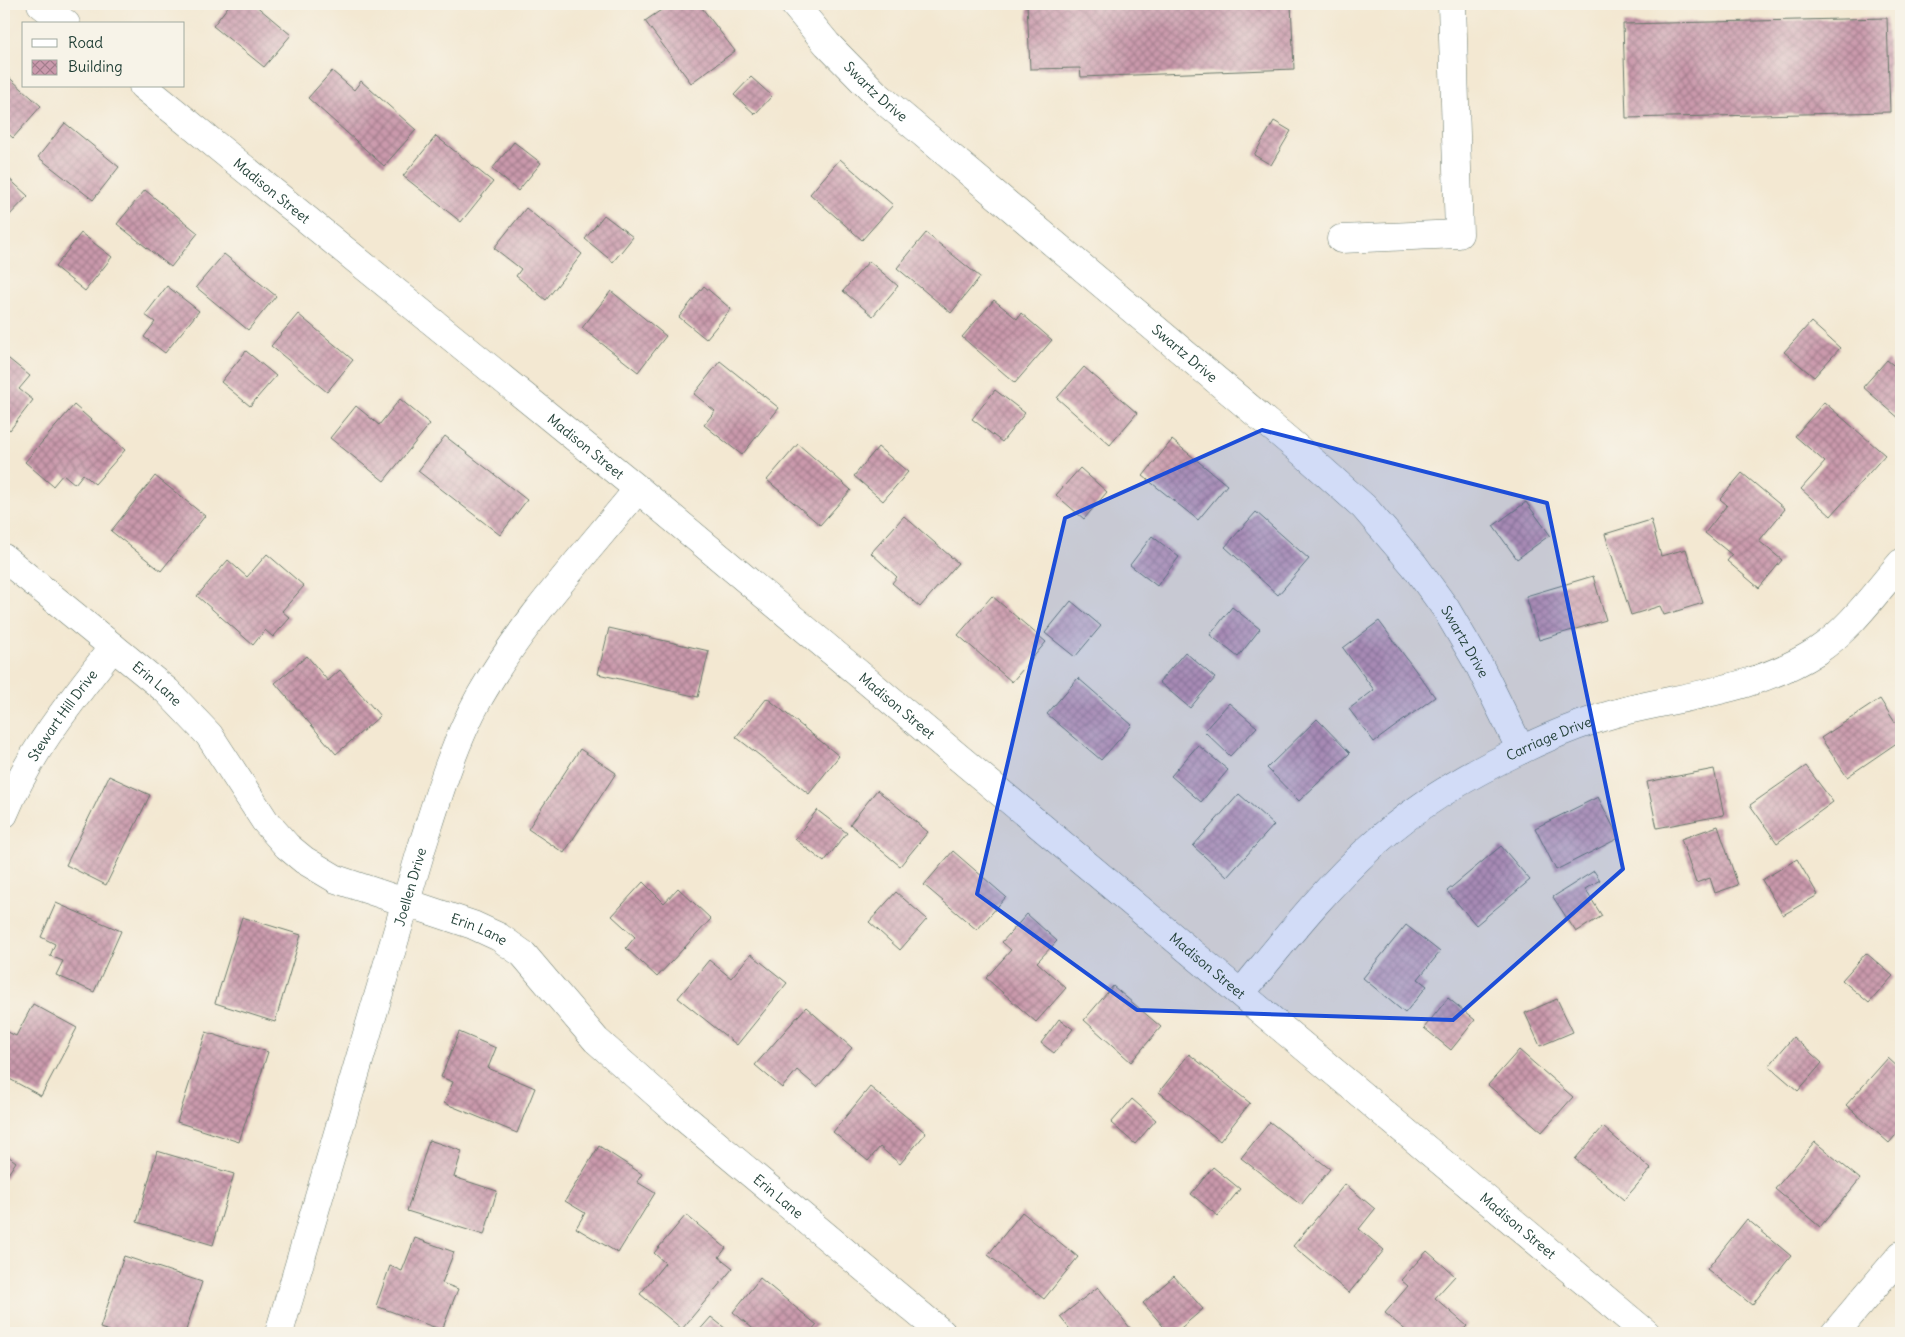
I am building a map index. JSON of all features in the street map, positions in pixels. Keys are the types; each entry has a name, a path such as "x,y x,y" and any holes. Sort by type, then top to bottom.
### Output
{"street":[{"path":"41,4 64,22"},
{"name":"Swartz Drive","path":"794,4 827,44 874,93 1309,458 1364,507 1414,565 1446,609 1480,667 1521,750"},
{"path":"1341,239 1459,234 1452,4"},
{"name":"Madison Street","path":"145,88 638,489 1646,1333"},
{"name":"Joellen Drive","path":"279,1333 447,771 478,700 503,658 532,619 638,489"},
{"name":"Erin Lane","path":"4,558 114,647 188,711 224,757 265,820 287,846 304,860 336,879 472,925 498,937 523,954 596,1040 675,1110 942,1333"},
{"name":"Carriage Drive","path":"1241,993 1315,904 1374,844 1430,802 1521,750 1556,734 1625,711 1749,684 1780,672 1818,650 1856,616 1901,563"},
{"name":"Stewart Hill Drive","path":"4,814 27,766 56,720 114,647"},
{"path":"1835,1333 1901,1255"}],"highlighted area":[{"path":"1262,430 1547,503 1623,869 1453,1020 1137,1010 977,894 1065,518"}],"building":[{"path":"230,4 254,4 291,35 264,67 213,26"},
{"path":"670,4 699,4 735,51 691,83 645,21"},
{"path":"1027,4 1291,4 1294,69 1081,77 1080,68 1030,69"},
{"path":"1887,18 1890,112 1626,118 1623,24"},
{"path":"332,71 354,90 361,81 416,130 384,166 308,98"},
{"path":"4,73 41,106 13,138 4,130"},
{"path":"751,77 772,96 755,114 734,95"},
{"path":"1274,121 1291,131 1271,165 1254,155"},
{"path":"65,123 119,167 93,200 38,157"},
{"path":"436,136 493,182 461,222 403,176"},
{"path":"514,142 541,163 518,191 492,169"},
{"path":"840,159 893,205 862,240 810,194"},
{"path":"4,174 28,196 5,220 4,219"},
{"path":"145,190 198,233 171,267 117,224"},
{"path":"526,208 582,254 546,300 516,276 521,269 494,248"},
{"path":"604,215 633,237 613,262 585,239"},
{"path":"81,233 112,257 85,291 55,267"},
{"path":"926,233 980,277 951,313 897,268"},
{"path":"224,254 276,296 248,330 196,287"},
{"path":"869,261 898,286 873,316 843,291"},
{"path":"167,286 199,311 165,353 144,337 155,322 145,315"},
{"path":"704,286 731,309 706,339 679,317"},
{"path":"611,291 666,336 638,372 582,328"},
{"path":"994,300 1017,319 1021,313 1052,340 1015,383 962,337"},
{"path":"298,314 353,360 327,392 271,346"},
{"path":"1811,322 1840,348 1814,377 1784,352"},
{"path":"246,351 276,376 250,406 221,382"},
{"path":"4,355 30,376 19,389 33,400 10,430 4,425"},
{"path":"1887,360 1898,369 1901,365 1901,420 1863,387"},
{"path":"720,361 779,408 742,455 704,425 715,411 694,394"},
{"path":"1084,367 1137,413 1110,445 1057,398"},
{"path":"995,390 1025,413 1002,442 972,419"},
{"path":"400,399 430,424 384,481 330,438 356,406 379,425"},
{"path":"1824,402 1885,455 1831,516 1801,489 1825,462 1795,436"},
{"path":"74,405 125,450 95,484 83,474 75,484 63,474 53,486 25,462"},
{"path":"445,436 527,500 500,535 418,471"},
{"path":"1172,440 1227,485 1198,520 1143,476"},
{"path":"798,444 851,490 820,525 767,480"},
{"path":"878,447 908,472 883,501 854,476"},
{"path":"1080,468 1107,492 1084,519 1056,495"},
{"path":"1742,473 1785,509 1759,541 1782,560 1759,588 1727,561 1732,555 1705,533 1727,505 1720,499"},
{"path":"155,476 205,516 161,571 111,531"},
{"path":"1526,502 1550,535 1517,559 1493,526"},
{"path":"1256,512 1309,559 1278,595 1225,547"},
{"path":"904,516 958,563 920,607 892,583 897,577 871,553"},
{"path":"1651,520 1661,556 1686,549 1703,603 1664,615 1660,606 1631,615 1605,534"},
{"path":"1152,536 1179,557 1157,586 1130,565"},
{"path":"267,554 304,586 282,611 290,618 273,637 265,630 253,645 197,596 228,560 247,577"},
{"path":"1593,576 1606,620 1539,640 1526,596"},
{"path":"992,596 1046,642 1012,682 958,635"},
{"path":"1071,601 1101,626 1075,657 1045,633"},
{"path":"1232,607 1260,629 1238,657 1210,635"},
{"path":"1379,621 1435,697 1374,742 1349,709 1374,690 1343,648"},
{"path":"609,628 709,651 698,697 598,674"},
{"path":"1185,652 1215,678 1190,708 1159,682"},
{"path":"307,656 328,681 340,670 380,716 336,754 275,683"},
{"path":"1078,678 1132,725 1101,760 1047,714"},
{"path":"767,698 839,756 809,794 736,737"},
{"path":"1880,699 1901,732 1901,740 1847,777 1821,738"},
{"path":"1229,703 1257,727 1230,756 1204,731"},
{"path":"1317,719 1350,753 1299,801 1267,768"},
{"path":"1198,745 1228,770 1201,802 1171,776"},
{"path":"580,749 616,773 564,853 528,829"},
{"path":"1806,766 1833,802 1777,843 1750,805"},
{"path":"1714,769 1724,815 1657,828 1647,782"},
{"path":"109,776 150,795 106,885 66,865"},
{"path":"877,790 928,832 900,866 850,824"},
{"path":"1239,794 1274,825 1227,877 1193,846"},
{"path":"1598,797 1619,838 1556,870 1535,828"},
{"path":"817,810 847,833 824,862 795,839"},
{"path":"1718,826 1738,885 1715,893 1710,878 1696,883 1681,839"},
{"path":"1501,846 1530,880 1476,925 1447,891"},
{"path":"953,851 1006,897 977,930 924,885"},
{"path":"1797,859 1818,895 1783,915 1762,880"},
{"path":"1594,871 1600,880 1585,889 1602,916 1576,932 1553,897"},
{"path":"643,882 664,903 678,888 711,919 657,977 626,948 635,937 612,916"},
{"path":"896,892 927,919 900,950 869,922"},
{"path":"56,903 121,931 94,992 56,975 63,961 50,956 55,944 41,937"},
{"path":"1027,914 1057,941 1037,962 1066,988 1036,1022 986,978 1011,950 1002,942"},
{"path":"242,917 301,935 275,1022 215,1003"},
{"path":"1406,925 1440,952 1418,979 1427,986 1405,1013 1363,978"},
{"path":"1866,953 1893,976 1869,1003 1842,980"},
{"path":"751,954 787,983 737,1045 678,998 709,960 731,978"},
{"path":"1113,986 1161,1027 1131,1062 1084,1020"},
{"path":"1448,998 1475,1020 1451,1050 1424,1028"},
{"path":"1557,999 1573,1032 1540,1046 1525,1013"},
{"path":"33,1004 77,1028 41,1096 4,1076 4,1030 16,1036"},
{"path":"806,1007 852,1048 817,1087 797,1070 782,1088 755,1065"},
{"path":"1059,1019 1073,1029 1054,1053 1041,1043"},
{"path":"206,1032 268,1052 239,1142 177,1122"},
{"path":"459,1032 496,1048 488,1068 535,1088 517,1133 444,1103 453,1082 441,1077"},
{"path":"1793,1037 1822,1063 1798,1091 1769,1066"},
{"path":"1519,1050 1573,1097 1542,1132 1488,1085"},
{"path":"1189,1054 1250,1103 1220,1141 1159,1092"},
{"path":"1888,1058 1901,1070 1901,1129 1889,1143 1846,1105"},
{"path":"870,1087 926,1133 900,1164 880,1147 868,1161 833,1132"},
{"path":"1132,1099 1156,1120 1135,1144 1111,1123"},
{"path":"1270,1122 1330,1169 1301,1205 1241,1158"},
{"path":"1603,1127 1651,1169 1624,1200 1575,1159"},
{"path":"429,1140 462,1151 454,1177 497,1191 484,1235 407,1211"},
{"path":"1815,1142 1860,1179 1820,1227 1775,1189"},
{"path":"599,1146 642,1174 637,1182 655,1193 618,1253 576,1228 585,1213 565,1201"},
{"path":"157,1151 234,1174 213,1245 137,1222"},
{"path":"4,1153 16,1162 4,1180"},
{"path":"1213,1167 1240,1189 1218,1216 1191,1194"},
{"path":"1345,1184 1375,1209 1359,1229 1384,1250 1349,1293 1293,1246"},
{"path":"1022,1212 1078,1257 1044,1299 988,1255"},
{"path":"686,1215 726,1248 719,1257 733,1268 682,1329 640,1294 665,1263 654,1253"},
{"path":"1747,1219 1791,1256 1752,1305 1707,1269"},
{"path":"415,1238 454,1252 442,1283 458,1289 442,1330 376,1306 390,1266 402,1271"},
{"path":"1427,1251 1455,1276 1435,1298 1467,1326 1460,1333 1409,1333 1385,1313 1408,1286 1401,1280"},
{"path":"124,1256 202,1282 185,1333 115,1333 100,1328"},
{"path":"1174,1276 1203,1309 1175,1333 1169,1333 1143,1303"},
{"path":"760,1278 817,1325 810,1333 758,1333 733,1312"},
{"path":"1098,1287 1134,1333 1073,1333 1060,1317"},
{"path":"711,1317 731,1333 697,1333"}]}
